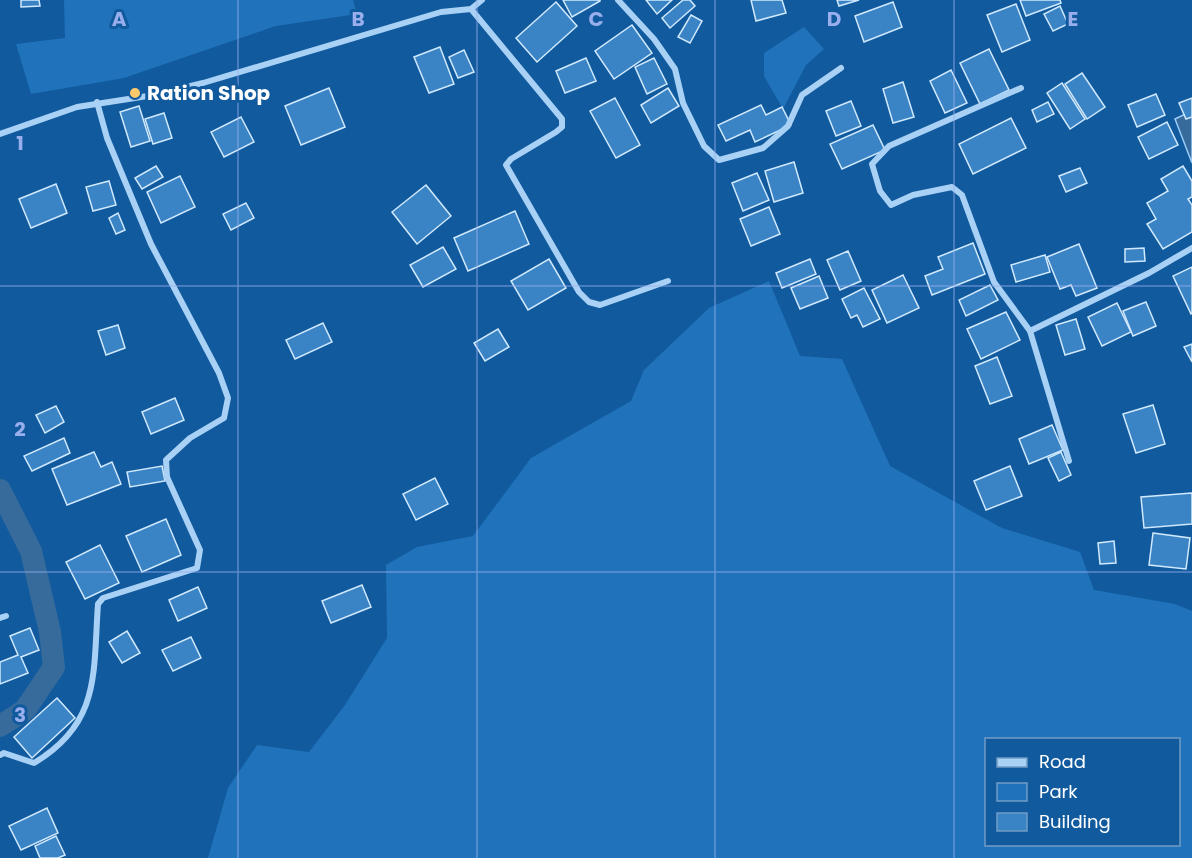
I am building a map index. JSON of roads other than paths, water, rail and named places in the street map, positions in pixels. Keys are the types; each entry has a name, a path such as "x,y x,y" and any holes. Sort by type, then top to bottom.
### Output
{"street":[{"path":"0,134 97,102 154,95 203,84 441,12 471,9 482,0"},
{"path":"618,0 654,39 675,69 683,103 704,146 719,160 763,148 788,126 802,95 841,68"},
{"path":"471,9 562,119 561,128 511,159 506,165 579,292 589,302 600,305 668,281"},
{"path":"1021,88 889,146 872,164 880,191 891,205 913,195 952,187 962,195 994,282 1030,331 1069,461"},
{"path":"0,755 4,753 34,763 57,750 81,719 92,693 98,604 103,598 196,568 200,550 168,477 166,460 190,438 224,417 228,398 219,373 151,244 107,138 97,102"},
{"path":"1030,331 1149,273 1192,248"}],"waterway":[{"path":"0,490 31,551 50,632 54,667 25,710 0,726"}],"place":[{"name":"Ration Shop","path":"135,93"}]}
